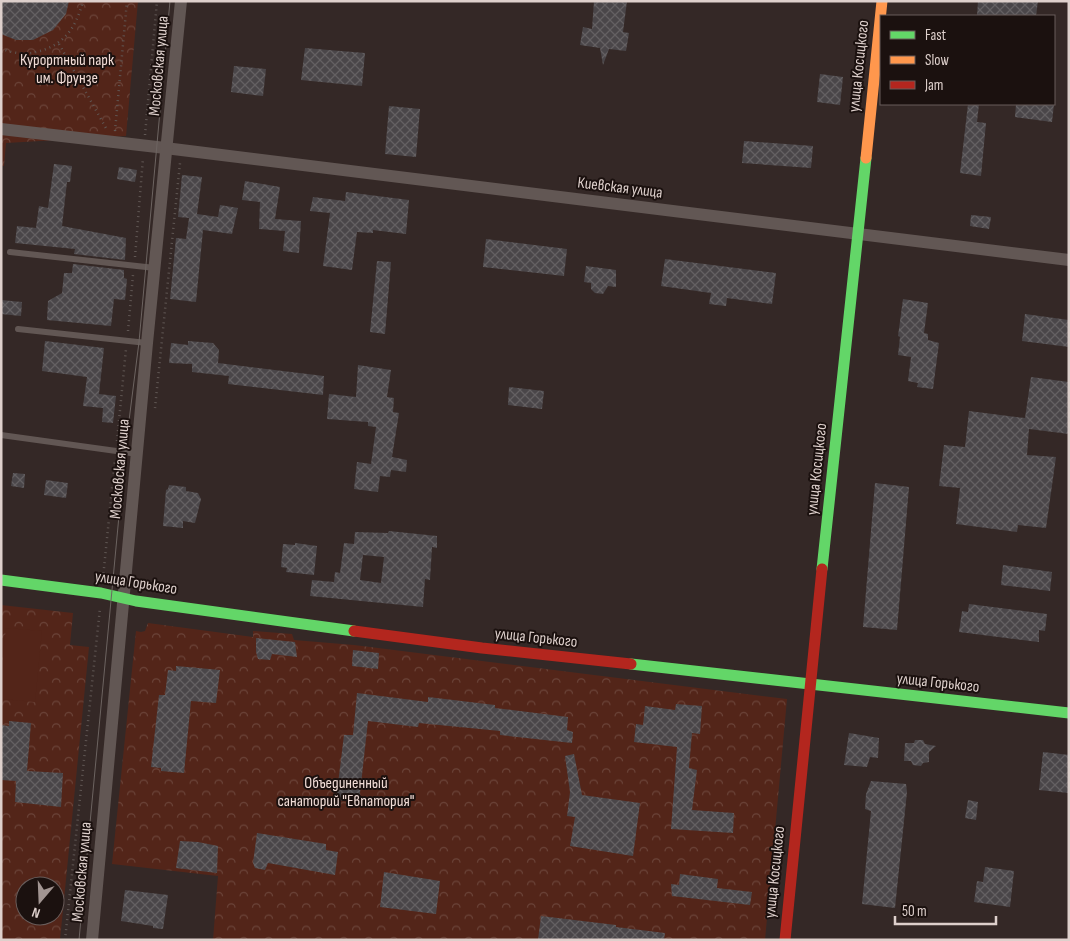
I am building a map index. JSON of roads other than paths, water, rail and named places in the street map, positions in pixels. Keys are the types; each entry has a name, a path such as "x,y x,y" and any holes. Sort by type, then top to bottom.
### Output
{"street":[{"name":"Московская улица","path":"92,940 147,343 181,1"},
{"name":"улица Косицкого","path":"881,15 882,1"},
{"name":"улица Косицкого","path":"785,940 880,20"},
{"name":"Киевская улица","path":"1,129 1069,260"},
{"name":"улица Горького","path":"1,580 101,593 124,599 482,648 1069,713"}],"lane":[{"path":"10,252 155,268"},
{"path":"18,330 147,343"},
{"path":"1,435 138,454"}],"tram line":[{"path":"79,940 125,452 139,342 170,1"}],"park label":[{"name":"Курортный парк им. Фрунзе","path":"67,69"},
{"name":"Объединенный санаторий \"Евпатория\"","path":"346,792"}]}
